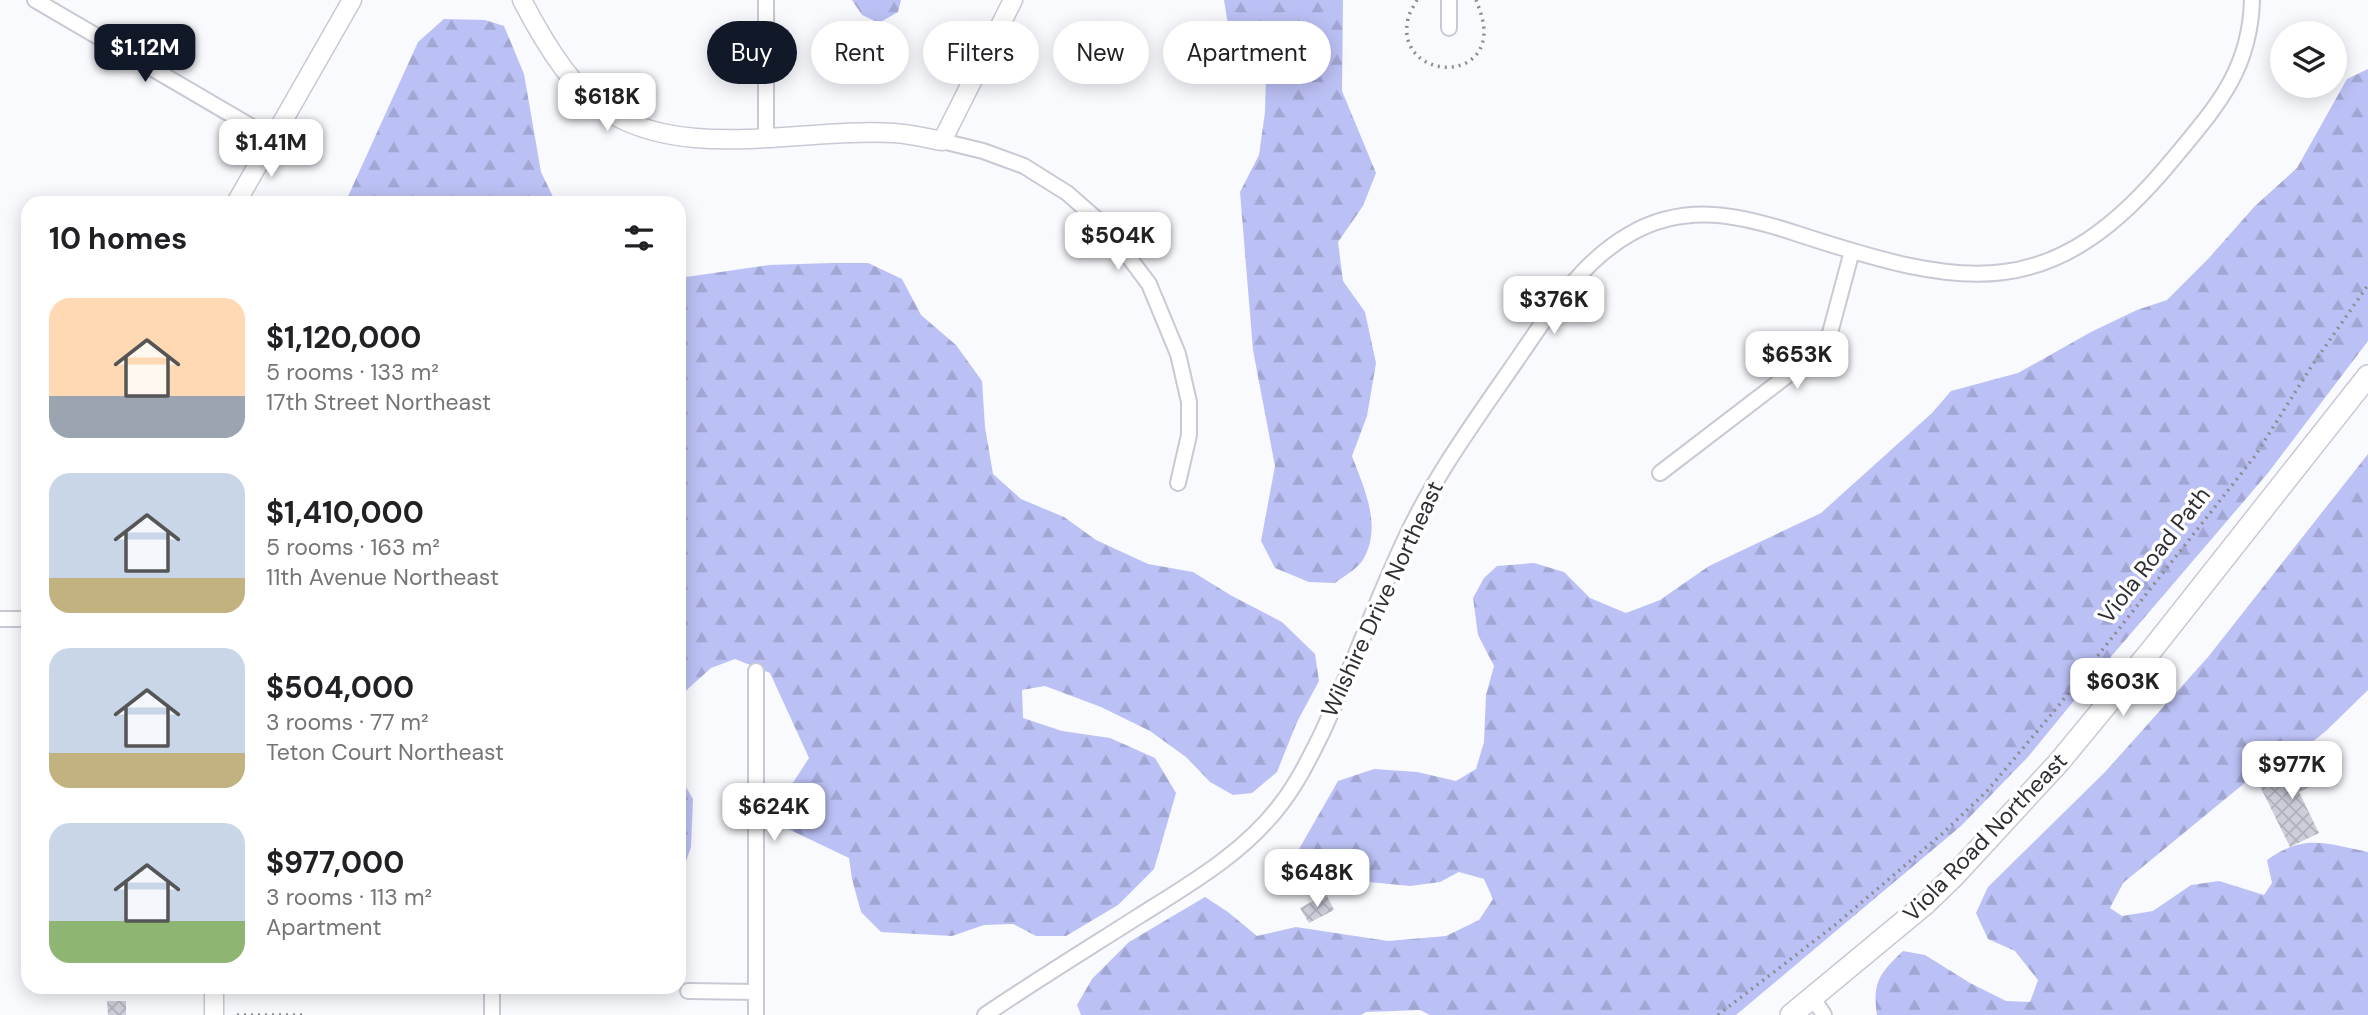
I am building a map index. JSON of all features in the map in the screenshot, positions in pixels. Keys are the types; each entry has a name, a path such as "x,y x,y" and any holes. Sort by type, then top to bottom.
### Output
{"main road":[{"name":"Viola Road Northeast","path":"1791,1015 1818,1007 1875,948 1945,886 2060,761 2154,647 2368,376"}],"street":[{"path":"35,0 271,138"},
{"path":"240,196 352,0"},
{"path":"522,0 535,26 567,71 600,107 627,122 658,133 693,139 895,133 983,151 1024,166 1067,194 1107,228 1149,284 1178,354 1189,402 1189,435 1178,483"},
{"path":"766,0 766,137"},
{"path":"942,141 1013,0"},
{"path":"1449,0 1449,28"},
{"name":"Wilshire Drive Northeast","path":"985,1015 1209,872 1254,834 1281,805 1299,779 1336,703 1402,545 1426,497 1454,451 1556,303 1600,254 1625,237 1657,221 1682,215 1709,213 1778,227 1852,251 1932,270 1975,275 2015,272 2051,262 2089,240 2150,188 2203,123 2238,72 2246,47 2252,0"},
{"path":"1660,473 1818,352 1830,333 1852,251"},
{"path":"0,619 21,619"},
{"path":"756,671 756,1015"},
{"path":"688,992 756,992"},
{"path":"214,994 214,1015"},
{"path":"492,994 492,1015"}],"path":[{"name":"Viola Road Path","path":"1718,1015 1835,925 1943,833 1987,791 2055,710 2255,456 2311,367 2368,285"},
{"path":"237,1015 306,1015"}],"green space":[{"path":"852,0 901,0 898,12 882,21 875,21 862,15"},
{"path":"1224,0 1343,0 1342,91 1376,173 1363,206 1338,242 1343,281 1365,312 1376,363 1367,416 1352,456 1369,507 1369,545 1362,562 1335,583 1309,582 1275,568 1261,541 1275,466 1253,350 1240,192 1259,155 1266,84 1331,84 1331,21 1227,21"},
{"path":"444,19 485,20 504,26 524,74 541,172 553,196 348,196 418,42"},
{"path":"2368,69 2368,341 2268,473 2027,758 1961,826 1736,1015 1430,1015 1420,1010 1366,1012 1361,1015 1081,1015 1077,1005 1092,979 1129,942 1205,897 1257,936 1296,927 1388,941 1446,936 1479,920 1493,899 1484,879 1459,872 1440,882 1410,886 1297,875 1295,856 1338,781 1374,769 1417,772 1456,781 1476,769 1484,742 1486,695 1494,666 1478,635 1473,598 1484,578 1497,566 1534,563 1564,572 1590,598 1626,613 1660,600 1709,566 1821,513 1932,413 1951,391 2018,373 2091,332 2137,310 2167,300 2255,206 2297,168 2336,98 2347,98 2347,79"},
{"path":"868,263 902,279 921,315 956,345 982,381 985,427 993,474 1021,499 1064,517 1096,540 1148,564 1193,572 1282,622 1315,654 1319,681 1297,722 1277,772 1252,793 1233,795 1210,782 1186,757 1150,731 1101,707 1045,686 1022,690 1023,718 1062,731 1110,738 1155,758 1176,793 1154,869 1118,905 1066,936 1036,936 1013,924 984,925 952,936 881,932 861,912 849,858 786,828 785,795 809,758 770,673 735,659 711,668 686,691 686,277 769,265"},
{"path":"2368,454 2368,690 2326,731 2291,759 2258,772 2123,883 2110,908 2122,916 2153,911 2191,885 2219,881 2264,895 2272,883 2267,860 2293,846 2305,843 2328,844 2368,852 2368,1015 1877,1015 1877,986 1883,972 1903,951 1925,955 1970,983 2006,1001 2030,1002 2038,980 2015,951 1988,939 1976,913 1988,887 2105,772 2208,657"},
{"path":"686,787 693,799 691,847 686,862"}],"building":[{"path":"2307,758 2320,782 2299,792 2319,833 2290,847 2258,782"},
{"path":"1326,894 1334,910 1309,923 1300,908"},
{"path":"107,1001 126,1001 126,1015 108,1015"}]}
